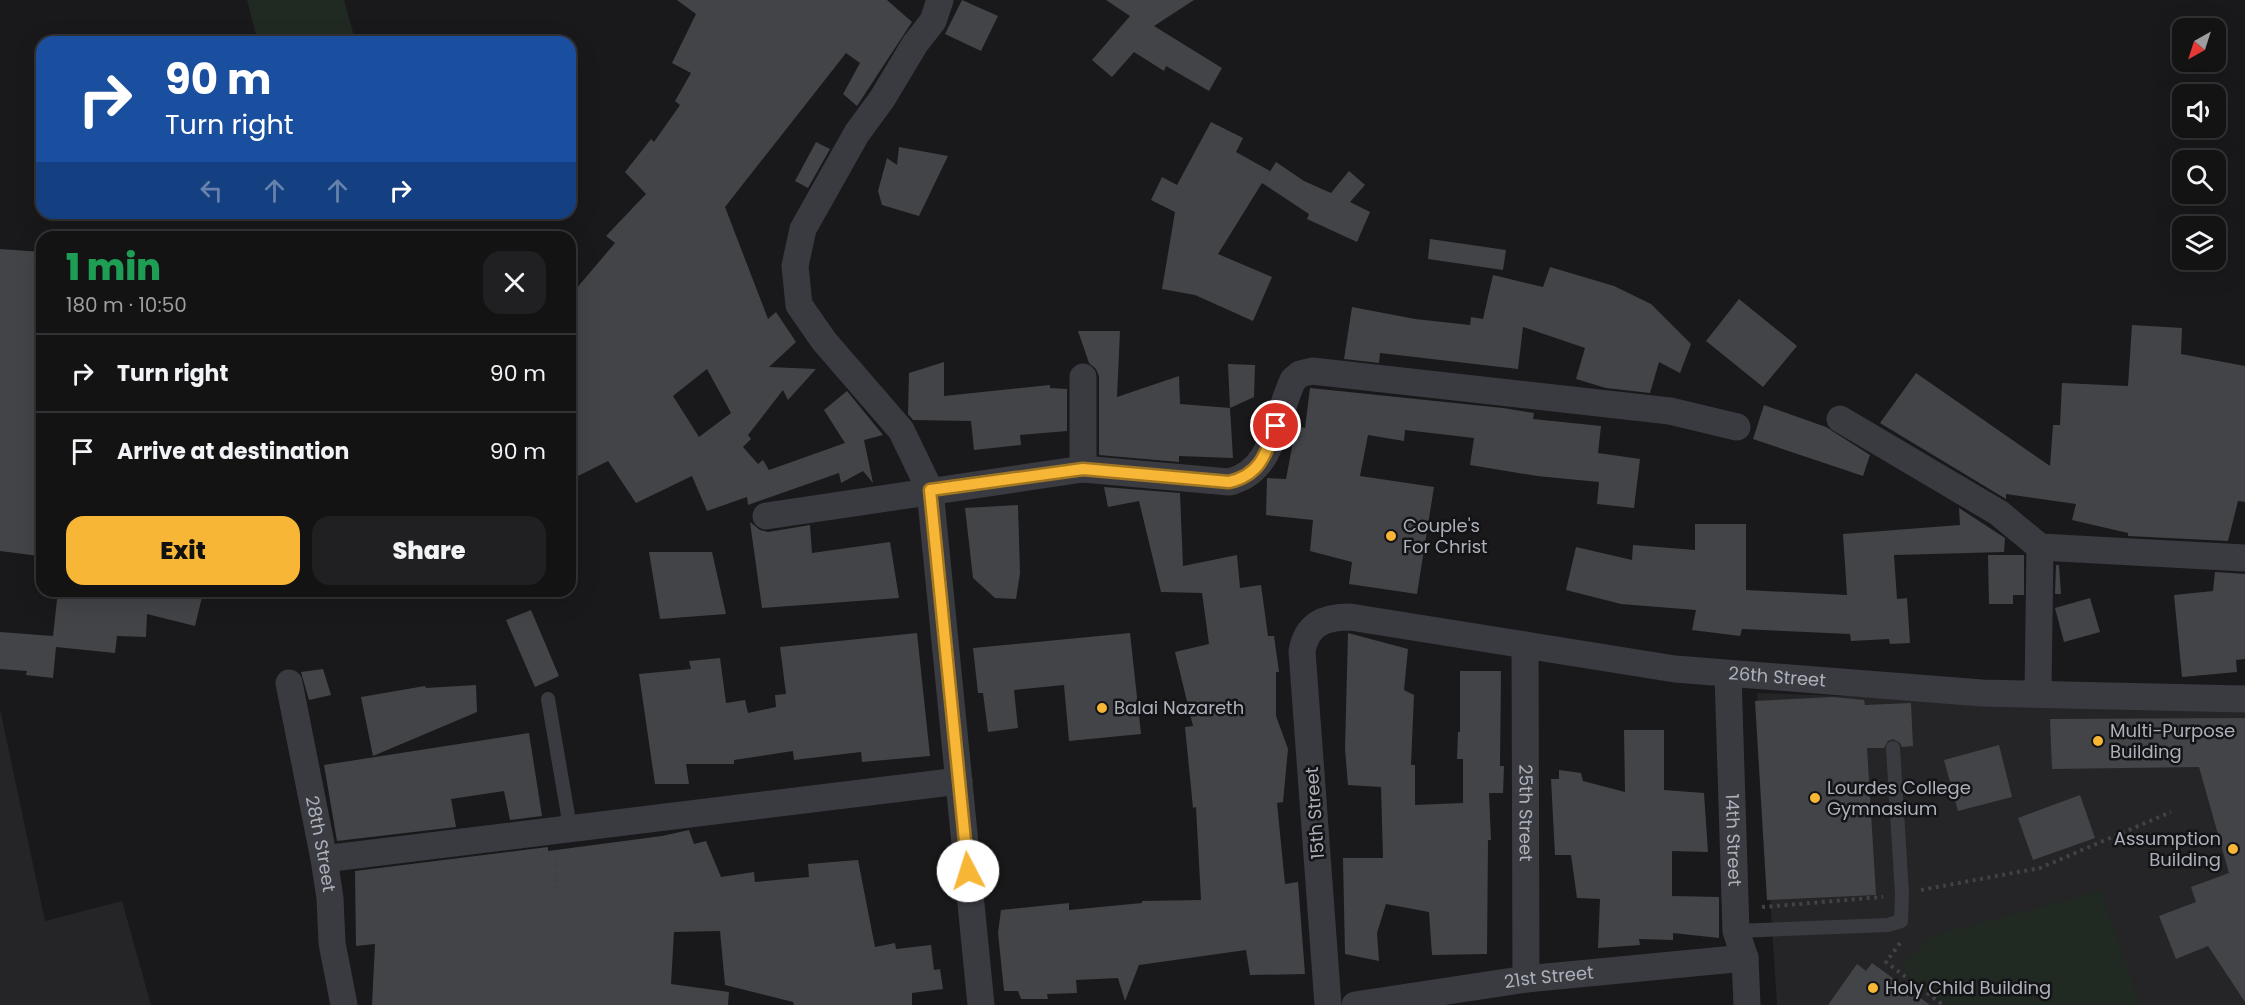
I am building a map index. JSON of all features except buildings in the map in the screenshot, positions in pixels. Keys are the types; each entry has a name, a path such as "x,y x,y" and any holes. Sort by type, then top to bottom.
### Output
{"street":[{"path":"940,0 933,21 915,44 882,99 857,133 803,229 795,266 800,305 824,341 901,430 930,490 981,1005"},
{"path":"766,516 1083,469 1229,482 1240,479 1260,465 1293,380 1300,374 1312,371 1670,411 1737,427"},
{"path":"1083,377 1083,469"},
{"path":"1839,420 1999,513 2040,547 2245,558"},
{"path":"2038,693 2040,547"},
{"name":"26th Street","path":"1315,625 1332,617 1350,617 1728,675 1890,695 2038,693 2245,699"},
{"name":"15th Street","path":"1315,625 1304,640 1302,651 1328,1005"},
{"name":"25th Street","path":"1525,645 1526,979"},
{"name":"14th Street","path":"1728,675 1736,931 1745,958 1747,1005"},
{"name":"28th Street","path":"289,683 324,859 330,898 332,943 344,1005"},
{"path":"324,859 561,828 959,781"},
{"name":"21st Street","path":"1355,1005 1526,979 1745,958"}],"lane":[{"path":"548,699 561,828"},
{"path":"1736,931 1896,924 1902,916 1902,894 1893,748"}],"path":[{"path":"1902,894 2040,868 2171,812"},
{"path":"557,895 561,828"}],"shaded area":[{"path":"247,0 344,0 354,36 256,36"},
{"path":"1757,693 2245,709 2245,1005 1777,1005"},
{"path":"0,709 45,921 122,901 151,1005 0,1005"},
{"path":"2101,891 2140,1005 1947,1005 1899,968 1931,936"}],"place":[{"name":"Couple's For Christ","path":"1391,536"},
{"name":"Balai Nazareth","path":"1102,708"},
{"name":"Multi-Purpose Building","path":"2098,741"},
{"name":"Lourdes College Gymnasium","path":"1815,798"},
{"name":"Assumption Building","path":"2233,849"},
{"name":"Holy Child Building","path":"1873,988"}],"route":[{"path":"968,871 930,490 1083,469 1229,482 1250,474 1260,465 1276,426"}]}
